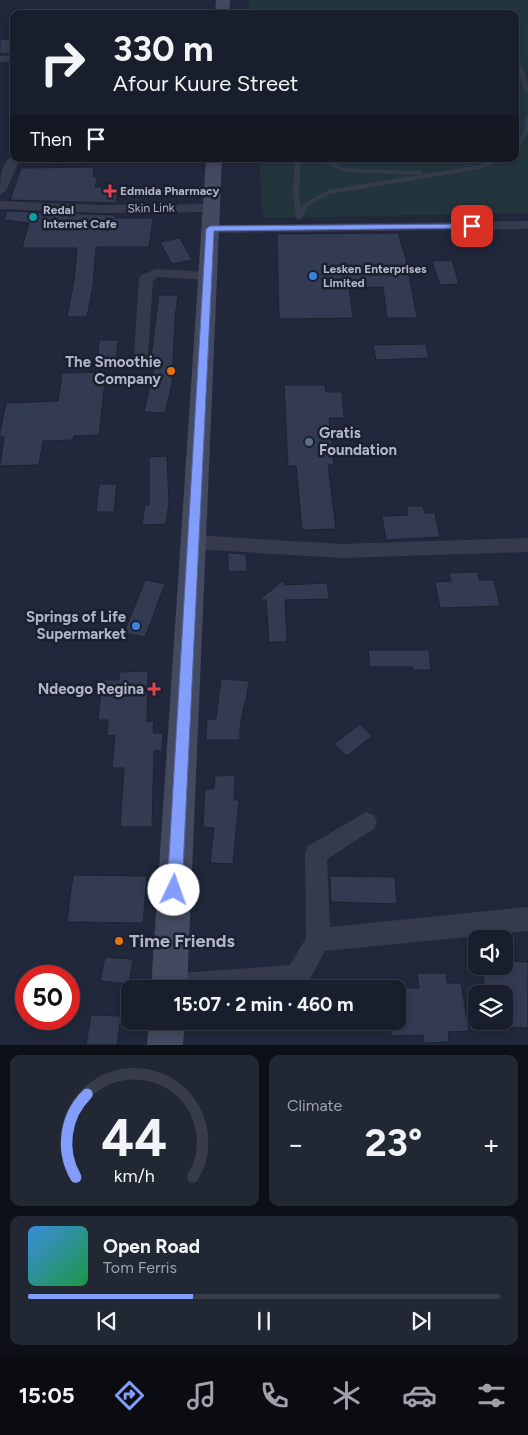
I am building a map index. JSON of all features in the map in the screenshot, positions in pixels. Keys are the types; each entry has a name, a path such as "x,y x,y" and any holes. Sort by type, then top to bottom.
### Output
{"main road":[{"path":"169,980 214,162"},
{"path":"165,1045 166,1030"}],"street":[{"path":"0,192 13,162"},
{"name":"Skin Link","path":"0,205 100,209 299,223 528,225"},
{"path":"138,364 141,356 146,278 156,273 208,276"},
{"path":"193,542 342,551 528,545"},
{"path":"259,980 297,977 318,940 316,854 366,822"},
{"path":"318,940 528,919"}],"lane":[{"path":"519,65 528,92"},
{"path":"519,143 527,131 528,117"},
{"path":"298,162 296,193 299,223"},
{"path":"327,162 344,170 402,174 450,172"},
{"path":"299,223 307,204 328,192 481,167 493,162"}],"shaded area":[{"path":"249,0 528,0 528,213 263,218 259,162 519,162 519,10 250,10"}],"building":[{"path":"0,39 10,39 10,53 0,54"},
{"path":"94,167 93,176 98,177 95,187 118,187 116,203 10,200 21,168"},
{"path":"7,211 115,215 115,218 153,218 149,247 96,247 93,285 87,317 67,317 74,281 77,248 22,248 29,223 4,220"},
{"path":"398,233 406,259 417,318 387,318 383,287 349,288 353,318 279,319 277,234"},
{"path":"180,238 192,260 172,264 160,242"},
{"path":"452,260 459,284 440,285 432,261"},
{"path":"159,295 178,295 172,384 165,413 144,412 155,364 150,364"},
{"path":"99,340 118,340 116,363 97,363"},
{"path":"426,344 429,358 376,360 373,345"},
{"path":"106,372 99,435 74,436 73,440 43,441 39,465 0,466 4,437 0,437 0,432 6,403 58,401 62,373"},
{"name":"Gratis Foundation","path":"284,385 325,385 326,392 342,392 344,418 329,418 334,465 328,465 336,529 302,530 296,466 288,466"},
{"path":"167,456 169,503 166,524 142,525 145,505 149,505 149,457"},
{"path":"99,484 117,484 114,512 96,512"},
{"path":"407,506 423,506 425,513 435,513 440,537 386,540 382,516 408,515"},
{"path":"228,553 246,554 247,571 228,572"},
{"path":"478,572 479,580 494,580 500,606 440,608 435,582 451,581 449,573"},
{"path":"145,580 165,584 145,637 124,633"},
{"path":"284,580 284,585 327,583 329,599 285,600 287,642 269,642 266,600 259,600"},
{"path":"368,650 429,650 431,670 413,670 413,667 370,667"},
{"path":"148,671 147,722 154,721 153,733 163,733 162,751 154,751 152,827 120,827 124,768 112,768 115,735 107,736 108,720 98,720 102,680 119,680 120,672"},
{"path":"221,679 249,681 240,727 240,740 206,740 207,720 216,719"},
{"path":"360,724 372,736 347,756 334,744"},
{"path":"235,775 234,800 239,800 233,864 210,863 214,828 203,827 205,789 214,789 215,776"},
{"path":"73,875 147,876 143,923 67,922"},
{"path":"330,876 395,877 397,904 331,902"},
{"path":"105,957 133,959 130,980 121,980 121,983 100,981"},
{"path":"513,961 528,962 528,1028 513,1027 513,985 484,985 483,975 513,975"},
{"path":"417,973 446,973 447,983 461,983 469,1031 448,1032 449,1042 424,1043 423,1035 391,1036 390,1030 406,1030 406,988 419,988"},
{"path":"91,1015 121,1016 117,1045 86,1045"}],"place":[{"name":"Edmida Pharmacy","path":"110,191"},
{"name":"Redal Internet Cafe","path":"33,217"},
{"name":"Lesken Enterprises Limited","path":"313,276"},
{"name":"The Smoothie Company","path":"171,371"},
{"name":"Gratis Foundation","path":"309,442"},
{"name":"Springs of Life Supermarket","path":"136,626"},
{"name":"Ndeogo Regina","path":"154,689"},
{"name":"Time Friends","path":"119,941"}],"route":[{"path":"174,890 210,229 472,226"}]}
